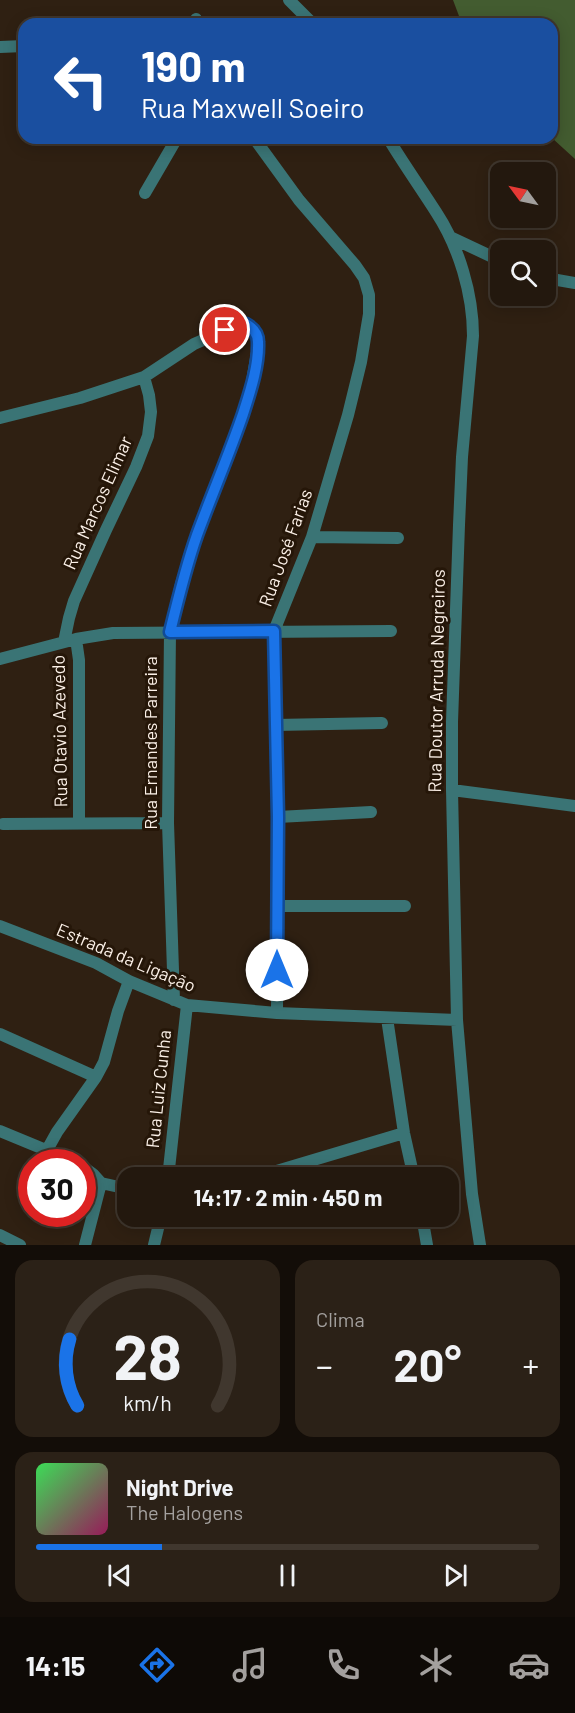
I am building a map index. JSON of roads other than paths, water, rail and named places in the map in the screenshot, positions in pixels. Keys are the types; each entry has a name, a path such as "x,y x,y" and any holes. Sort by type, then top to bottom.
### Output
{"street":[{"path":"289,0 307,18"},
{"path":"0,47 18,46"},
{"path":"145,193 174,144"},
{"name":"Rua José Farias","path":"258,144 299,200 356,265 364,278 369,295 369,314 361,362 348,415 312,537 274,631 278,817 277,1013"},
{"name":"Rua Doutor Arruda Negreiros","path":"392,144 450,237 465,282 473,318 462,457 452,722 452,790 457,1020 472,1194 480,1245"},
{"path":"450,237 490,256"},
{"path":"556,280 575,283"},
{"name":"Rua Ernandes Parreira","path":"144,377 201,340 235,326 246,324 255,331 258,342 251,387 193,546 170,632 168,823 174,1000"},
{"path":"0,418 80,398 144,377"},
{"name":"Rua Marcos Elimar","path":"70,640 69,618 74,601 148,436 151,412 144,377"},
{"path":"312,537 398,538"},
{"path":"0,659 70,640 113,633 391,631"},
{"name":"Rua Otavio Azevedo","path":"70,640 79,660 79,823"},
{"path":"275,725 382,723"},
{"path":"452,790 575,806"},
{"path":"278,817 371,812"},
{"path":"3,824 168,823"},
{"path":"277,906 405,906"},
{"name":"Estrada da Ligação","path":"0,926 86,959 129,981 186,1005 277,1013 457,1020"},
{"path":"48,1149 96,1077 107,1053 115,1019 129,981"},
{"name":"Rua Luiz Cunha","path":"169,1167 186,1005"},
{"path":"387,1018 404,1133 412,1167"},
{"path":"0,1034 96,1077"},
{"path":"0,1131 45,1149"},
{"path":"291,1167 404,1133"},
{"path":"96,1177 101,1183 117,1187"},
{"path":"85,1245 101,1183"},
{"path":"154,1245 158,1227"},
{"path":"424,1227 427,1245"},
{"path":"0,1235 20,1245"}]}
